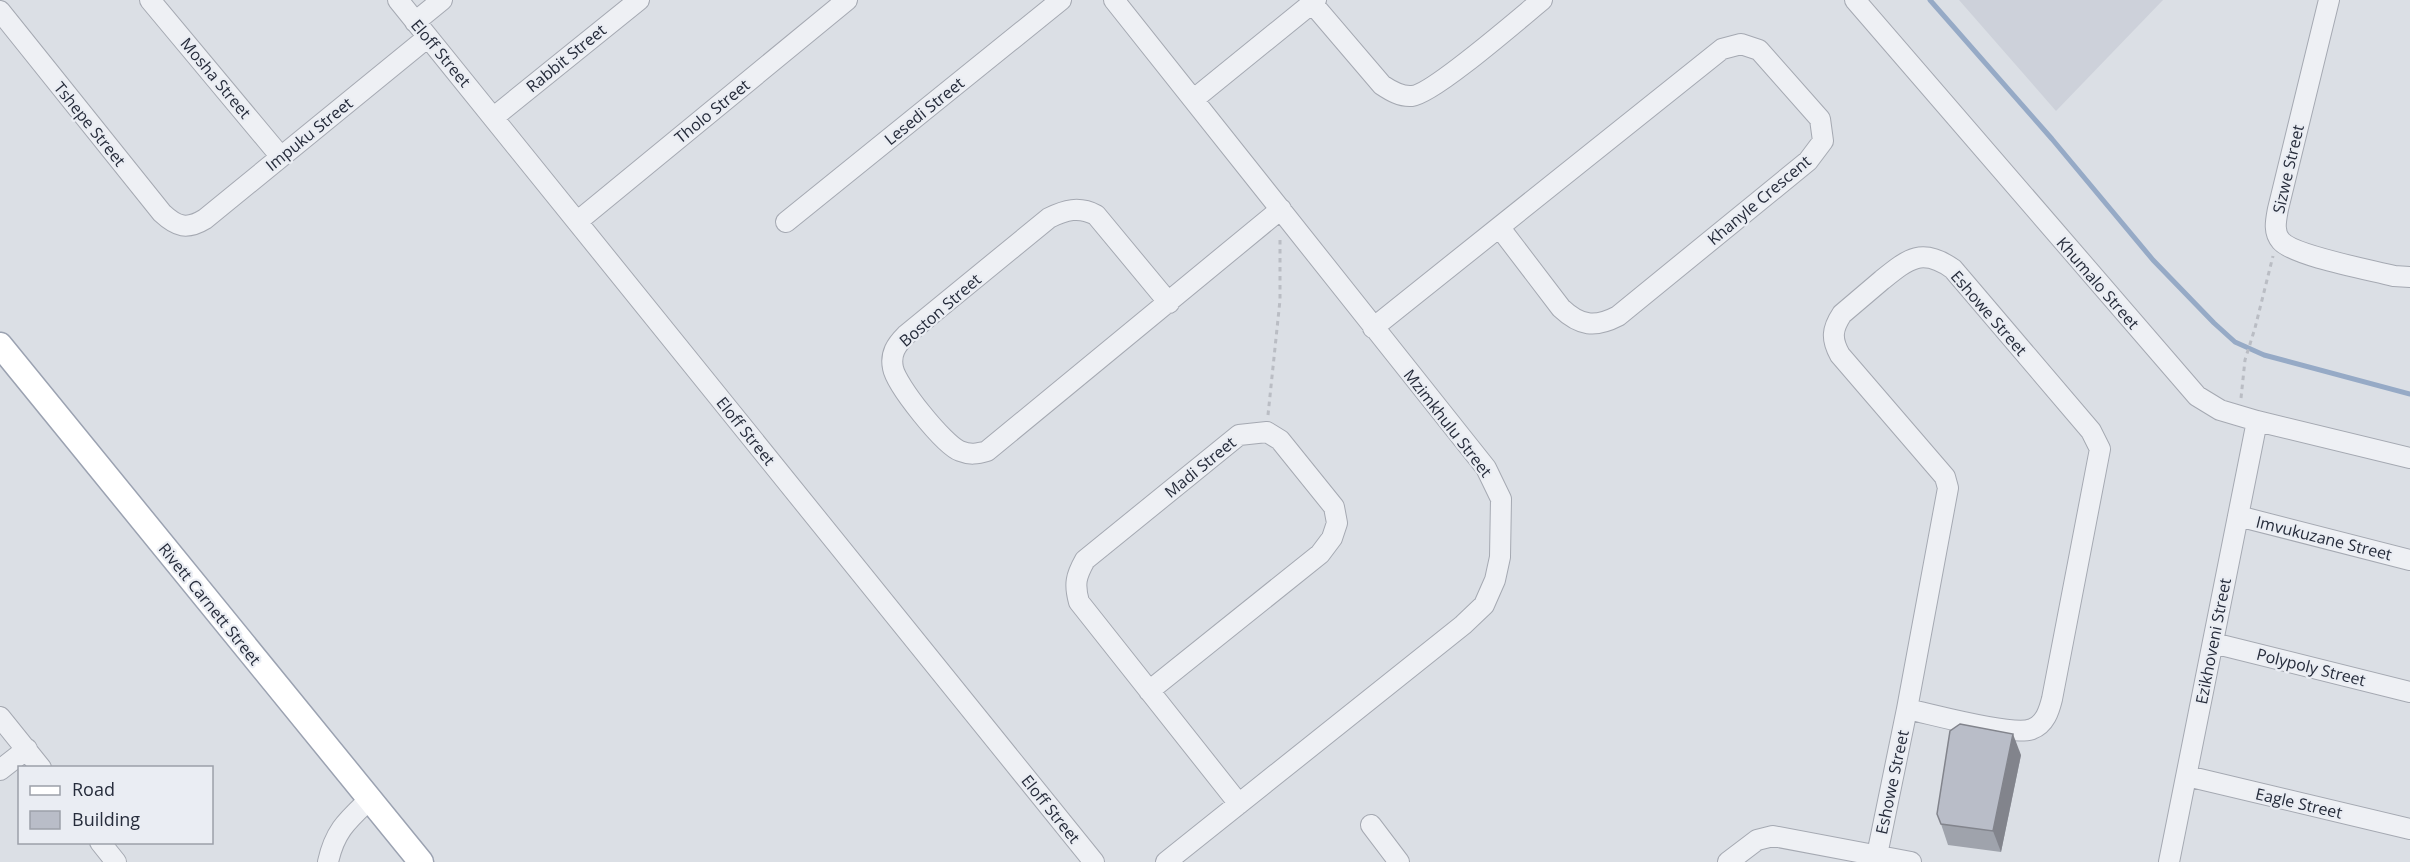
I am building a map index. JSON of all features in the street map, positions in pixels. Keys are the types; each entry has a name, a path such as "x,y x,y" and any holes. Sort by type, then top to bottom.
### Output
{"main road":[{"name":"Rivett Carnett Street","path":"0,345 421,862"}],"street":[{"name":"Mosha Street","path":"150,0 281,157"},
{"name":"Eloff Street","path":"398,0 1094,862"},
{"name":"Impuku Street","path":"188,227 205,219 281,157 422,30 442,0"},
{"name":"Rabbit Street","path":"494,117 639,0"},
{"name":"Tholo Street","path":"578,221 847,0"},
{"name":"Mzimkhulu Street","path":"1114,0 1486,468 1501,499 1500,557 1495,580 1484,605 1463,625 1166,862"},
{"path":"1194,99 1314,1 1382,85 1396,93 1412,96 1435,86 1542,0"},
{"name":"Khumalo Street","path":"1855,0 2197,396 2220,410 2410,458"},
{"name":"Sizwe Street","path":"2284,243 2276,232 2278,209 2329,0"},
{"name":"Lesedi Street","path":"786,222 1050,3"},
{"name":"Tshepe Street","path":"0,11 162,213 171,222 188,227"},
{"name":"Khanyle Crescent","path":"1372,327 1500,228 1712,55 1731,45 1741,44 1759,50 1820,119 1823,141 1808,161 1609,321 1597,324 1572,319 1561,308 1500,228"},
{"name":"Boston Street","path":"1169,303 1096,215 1077,209 1066,210 1049,218 897,343 893,370 947,443 969,454 978,454 995,446 1169,303 1281,209"},
{"path":"2284,243 2299,251 2394,276 2410,277"},
{"name":"Eshowe Street","path":"1877,855 1907,709 1947,495 1947,482 1840,355 1834,345 1833,335 1835,324 1842,314 1903,263 1921,257 1942,261 1953,270 2091,431 2100,449 2052,699 2044,720 2032,730 2012,731 1907,709"},
{"name":"Ezikhoveni Street","path":"2169,862 2238,516 2248,418"},
{"path":"1149,690 1320,554 1332,538 1337,523 1334,507 1280,440 1267,432"},
{"name":"Madi Street","path":"1239,804 1079,602 1075,576 1086,560 1239,435 1267,432"},
{"name":"Imvukuzane Street","path":"2238,516 2410,560"},
{"name":"Polypoly Street","path":"2213,643 2410,692"},
{"path":"0,717 40,766"},
{"path":"0,770 27,749"},
{"name":"Eagle Street","path":"2187,776 2410,829"},
{"path":"328,862 332,844 342,826 371,798"},
{"path":"1371,825 1399,862"},
{"path":"1728,862 1757,840 1773,836 1911,862"},
{"path":"101,844 116,862"}],"path":[{"path":"1267,432 1280,300 1281,209"},
{"path":"2248,418 2246,355 2272,258 2284,243"}],"shaded area":[{"path":"1959,0 2163,0 2056,111"}],"building":[{"path":"1960,724 2013,734 1993,831 1941,824 1937,814 1950,731"}],"waterway":[{"path":"1930,0 2052,139 2153,260 2235,342 2264,355 2410,394"}]}
